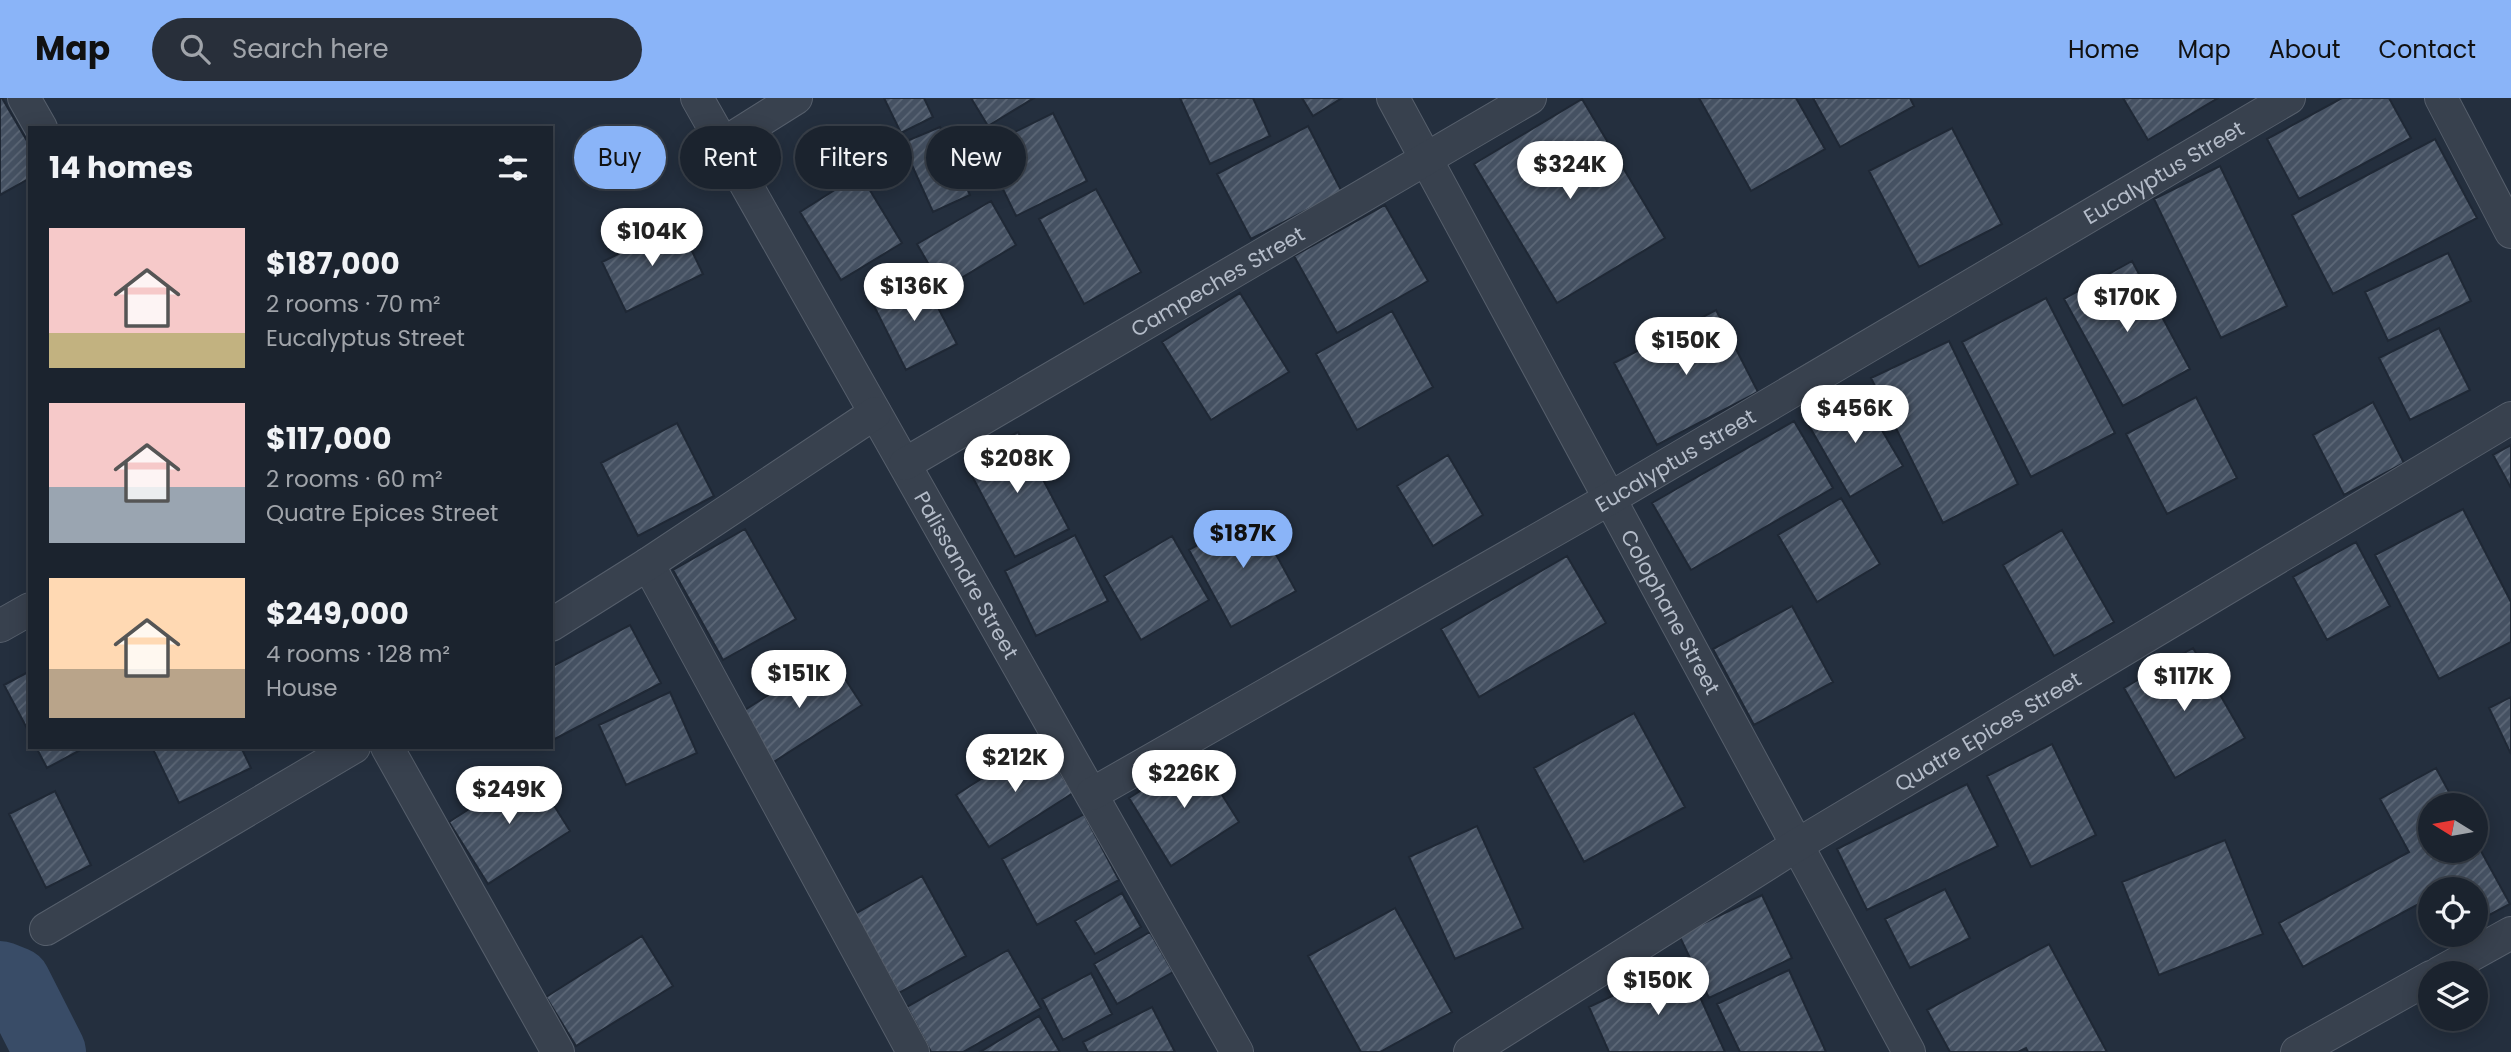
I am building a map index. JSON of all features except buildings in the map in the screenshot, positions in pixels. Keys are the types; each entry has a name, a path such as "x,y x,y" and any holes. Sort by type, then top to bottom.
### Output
{"street":[{"path":"24,98 40,126"},
{"name":"Palissandre Street","path":"697,98 712,126"},
{"path":"753,126 796,98"},
{"name":"Colophane Street","path":"1393,98 1909,1052"},
{"name":"Campeches Street","path":"905,464 1530,98"},
{"name":"Eucalyptus Street","path":"1092,794 1609,499 2289,98"},
{"path":"2441,98 2511,232"},
{"name":"Palissandre Street","path":"748,189 1237,1052"},
{"path":"553,624 876,413"},
{"name":"Quatre Epices Street","path":"1470,1052 1797,845 2511,418"},
{"path":"648,564 912,1052"},
{"path":"0,625 28,610"},
{"path":"46,929 351,749"},
{"path":"388,749 558,1052"},
{"path":"2461,961 2511,933"},
{"path":"2297,1052 2418,984"}],"waterway":[{"path":"0,977 15,983 50,1052"}]}
